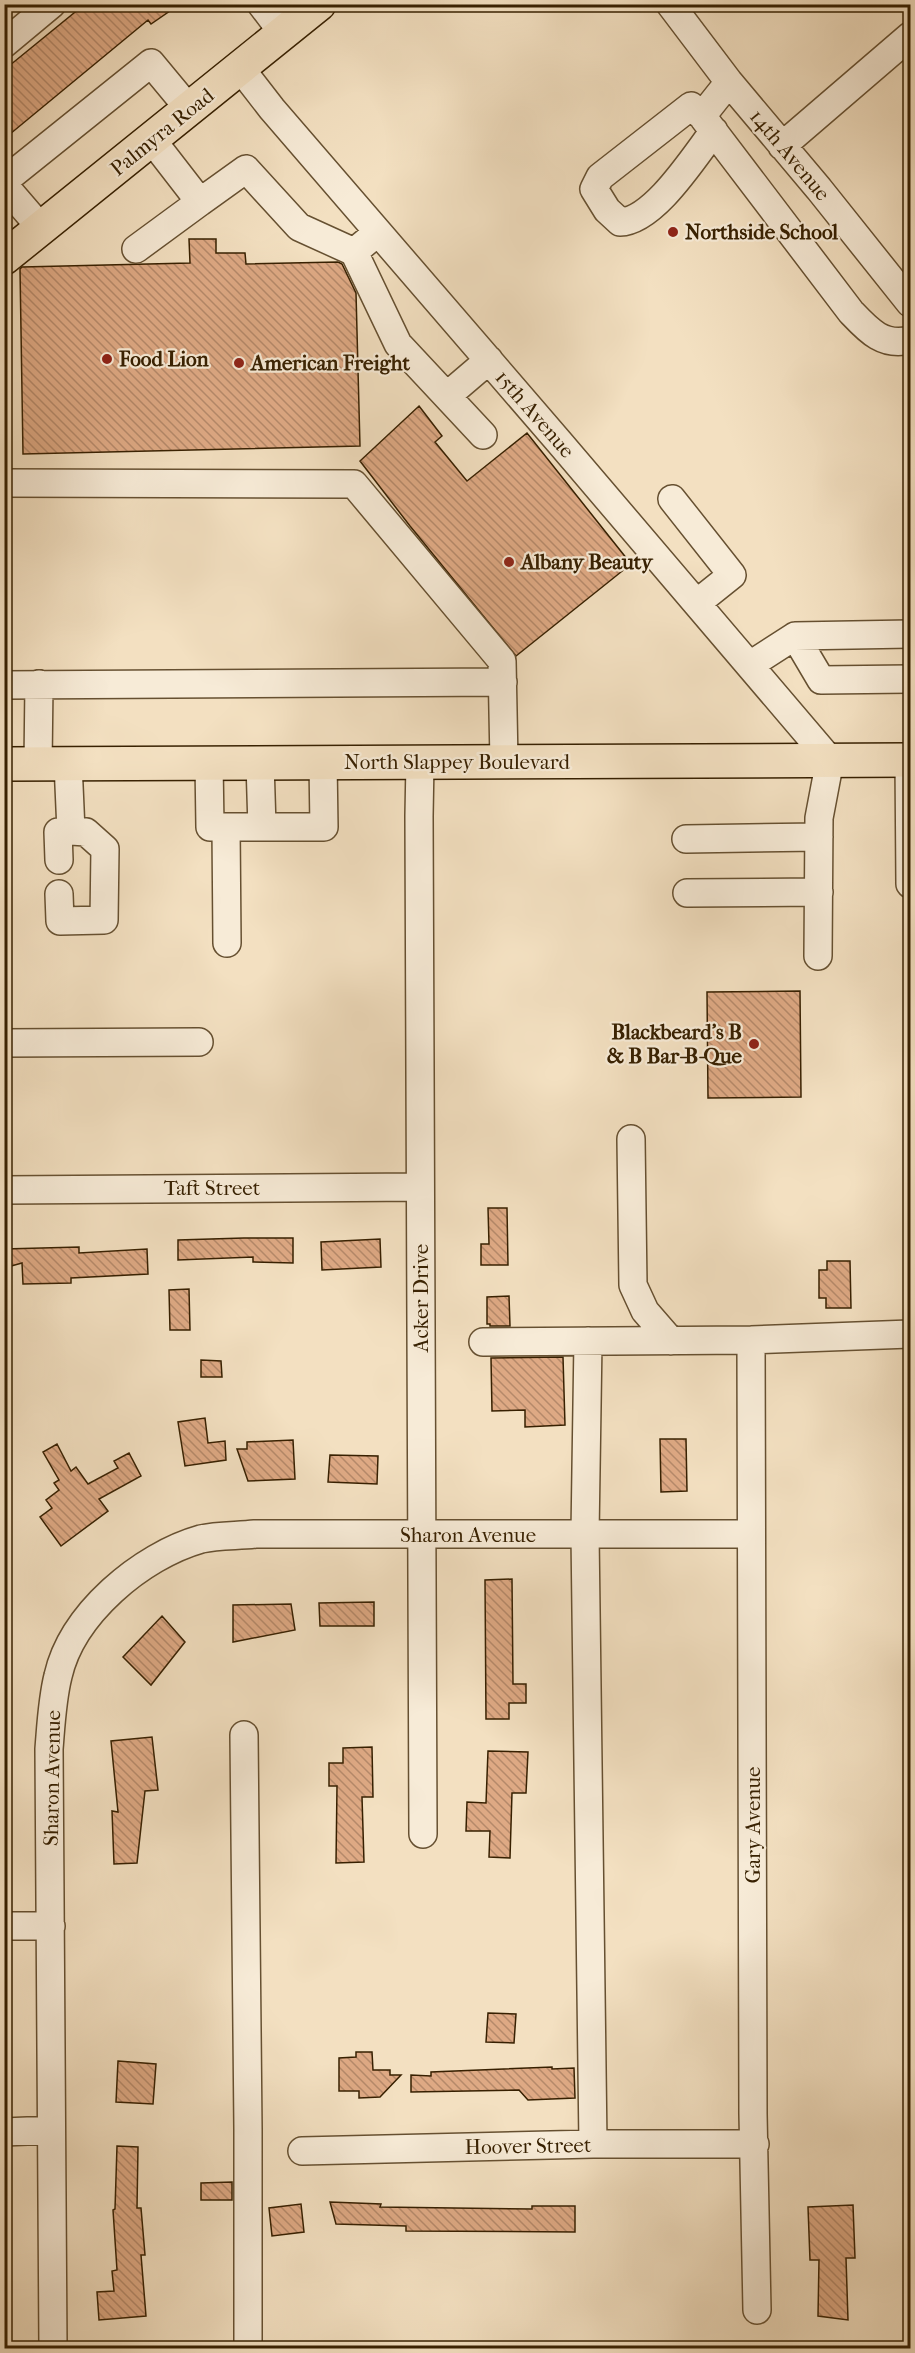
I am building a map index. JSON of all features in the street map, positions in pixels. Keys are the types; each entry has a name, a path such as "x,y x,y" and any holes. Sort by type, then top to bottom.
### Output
{"main road":[{"name":"Palmyra Road","path":"4,258 319,4"},
{"name":"North Slappey Boulevard","path":"4,764 910,760"}],"street":[{"path":"5,42 52,4"},
{"path":"261,4 283,33"},
{"name":"14th Avenue","path":"670,4 729,82 906,289"},
{"path":"782,146 910,36"},
{"path":"41,228 4,183 151,63 189,110"},
{"name":"15th Avenue","path":"241,69 272,109 830,760"},
{"path":"729,82 708,124 851,312 873,334 892,342 910,340"},
{"path":"152,140 200,202"},
{"path":"136,249 246,169 299,227 354,252 398,344 483,435"},
{"path":"354,252 378,232"},
{"path":"448,395 489,360"},
{"path":"4,483 354,484 502,661 504,762"},
{"path":"672,499 732,575 697,603"},
{"path":"750,665 795,636 910,634"},
{"path":"795,636 821,680 910,679"},
{"path":"4,684 503,682"},
{"path":"39,684 65,832 59,860"},
{"path":"818,956 819,818 830,760"},
{"path":"910,760 910,884"},
{"path":"209,763 210,827 324,827 323,762"},
{"name":"Acker Drive","path":"420,762 423,1834"},
{"path":"260,763 262,827"},
{"path":"226,827 226,943"},
{"path":"59,908 104,920 105,849 87,832 65,832"},
{"path":"686,839 819,837"},
{"path":"687,893 819,892"},
{"path":"4,1043 199,1041"},
{"path":"630,1139 633,1285 645,1311 671,1341"},
{"name":"Taft Street","path":"4,1190 420,1187"},
{"path":"483,1342 751,1340 910,1334"},
{"name":"Gary Avenue","path":"751,1340 750,1533 757,2310"},
{"path":"588,1341 585,1534 593,2145"},
{"name":"Sharon Avenue","path":"52,2349 49,1749 58,1675 80,1630 104,1598 122,1581 150,1561 174,1549 203,1539 255,1534 750,1533"},
{"path":"244,1736 248,2349"},
{"path":"4,1926 51,1926"},
{"path":"4,2132 51,2130"},
{"name":"Hoover Street","path":"302,2151 755,2144"}],"building":[{"path":"85,4 180,4 151,24 148,20 4,139 4,70"},
{"path":"189,239 216,239 216,253 245,253 246,264 338,262 342,264 356,293 360,446 23,454 20,269 22,267 190,263"},
{"path":"419,406 442,436 435,442 467,481 527,433 631,564 516,656 360,461"},
{"name":"Blackbeard's B & B Bar-B-Que","path":"800,991 801,1097 708,1098 707,992"},
{"path":"488,1208 507,1208 508,1265 481,1265 481,1244 489,1244"},
{"path":"293,1238 293,1263 253,1262 253,1257 178,1260 178,1240"},
{"path":"380,1239 381,1267 322,1270 321,1242"},
{"path":"79,1247 79,1253 147,1249 148,1274 71,1278 71,1283 23,1284 22,1263 4,1268 4,1249"},
{"path":"827,1261 850,1261 851,1308 826,1308 826,1298 819,1298 819,1270 827,1270"},
{"path":"189,1289 190,1330 170,1330 169,1290"},
{"path":"509,1296 510,1326 487,1324 487,1297"},
{"path":"563,1357 565,1425 525,1427 525,1410 492,1411 491,1358"},
{"path":"201,1360 221,1361 222,1377 201,1377"},
{"path":"205,1418 208,1443 225,1441 226,1460 185,1466 178,1422"},
{"path":"660,1439 686,1439 687,1491 661,1492"},
{"path":"293,1440 295,1479 248,1481 237,1449 247,1449 247,1442"},
{"path":"57,1444 71,1471 76,1467 88,1484 118,1468 114,1461 129,1453 141,1476 99,1499 108,1511 61,1546 40,1517 52,1508 46,1500 59,1490 54,1483 59,1480 43,1452"},
{"path":"330,1455 378,1456 377,1484 328,1482"},
{"path":"512,1579 513,1684 526,1684 526,1703 509,1703 509,1719 486,1719 485,1580"},
{"path":"374,1602 374,1626 320,1626 319,1603"},
{"path":"291,1604 295,1630 233,1642 233,1605"},
{"path":"162,1616 185,1642 151,1685 123,1657"},
{"path":"152,1737 158,1790 145,1791 137,1863 114,1864 112,1811 118,1812 111,1741"},
{"path":"372,1747 373,1797 362,1797 364,1862 336,1863 337,1786 329,1786 329,1763 343,1763 343,1748"},
{"path":"488,1751 528,1752 526,1793 512,1793 510,1858 489,1857 490,1831 466,1831 467,1802 486,1803"},
{"path":"488,2013 516,2014 514,2043 486,2042"},
{"path":"356,2052 372,2052 373,2070 390,2070 390,2075 401,2075 380,2097 359,2098 359,2091 339,2091 339,2058 356,2057"},
{"path":"118,2061 156,2064 153,2104 116,2102"},
{"path":"552,2067 552,2069 574,2068 575,2098 528,2100 519,2090 411,2092 411,2075 431,2076 431,2072"},
{"path":"117,2146 138,2147 137,2208 141,2208 145,2255 141,2255 146,2316 99,2320 97,2292 114,2291 112,2271 117,2270 113,2210 115,2209"},
{"path":"232,2182 232,2200 201,2200 201,2183"},
{"path":"330,2202 381,2204 380,2207 532,2209 532,2206 575,2206 575,2232 406,2231 406,2226 336,2224"},
{"path":"301,2204 304,2232 272,2236 269,2208"},
{"path":"853,2205 855,2258 846,2258 848,2320 818,2316 819,2260 810,2260 808,2207"}],"place":[{"name":"Northside School","path":"673,232"},
{"name":"Food Lion","path":"107,359"},
{"name":"American Freight","path":"239,363"},
{"name":"Albany Beauty","path":"509,562"},
{"name":"Blackbeard's B & B Bar-B-Que","path":"754,1044"}]}
